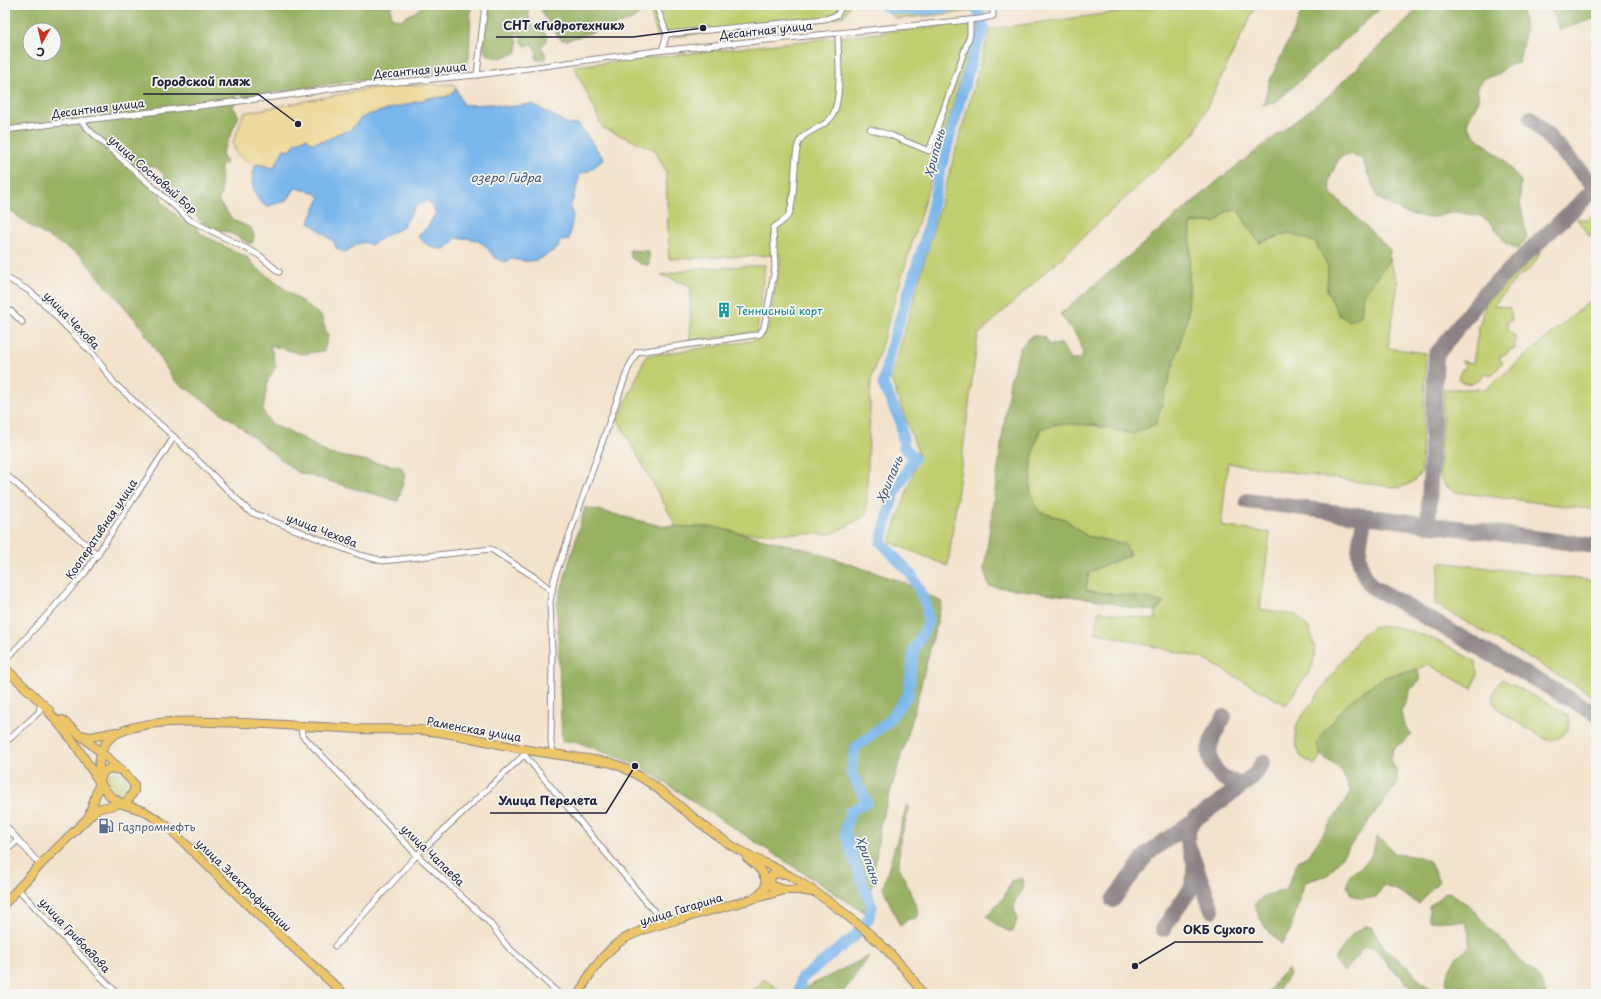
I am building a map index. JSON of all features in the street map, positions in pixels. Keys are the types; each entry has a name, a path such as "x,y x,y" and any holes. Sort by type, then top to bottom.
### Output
{"main road":[{"path":"5,668 43,705 121,770 130,779 135,788 130,799 122,804 99,808 40,865 5,903"},
{"path":"43,705 73,741 99,782 110,796 122,804"},
{"name":"Раменская улица","path":"102,753 104,745 110,738 130,729 156,724 212,722 430,731 523,752 553,753 612,763 643,778 711,831 740,851 789,876 815,893 869,934 901,967 922,994"},
{"path":"80,735 91,737 130,729"},
{"path":"99,782 99,767 102,753"},
{"path":"89,817 99,782 106,769 110,768 121,770"},
{"name":"улица Электрофикации","path":"122,804 144,812 167,826 257,914 344,994"},
{"path":"740,851 760,869 765,878 765,888 756,898"},
{"path":"784,890 772,886 770,880 771,876 779,872 789,876"},
{"name":"улица Гагарина","path":"579,994 589,976 614,947 630,936 661,925 784,890 800,890 815,893"}],"street":[{"path":"477,75 485,5"},
{"path":"656,5 667,34 662,50"},
{"path":"667,34 825,19 837,15 843,5"},
{"name":"Десантная улица","path":"5,130 282,96 343,87 477,75 662,50 838,35 970,20 993,16 993,5"},
{"path":"870,129 890,135 929,151 970,35 970,20"},
{"path":"553,753 551,742 550,602 554,579 623,382 637,352 755,335 760,334 764,328 769,293 775,268 773,228 788,216 791,205 798,144 803,135 816,130 829,120 834,113 838,95 838,35"},
{"name":"улица Сосновый Бор","path":"81,120 89,130 190,220 259,255 279,272"},
{"name":"улица Чехова","path":"5,277 28,290 42,302 94,355 114,383 174,437 250,512 360,555 383,561 491,549 536,578 552,591"},
{"path":"5,313 12,311 22,322"},
{"name":"Кооперативная улица","path":"5,661 79,581 98,555 174,437"},
{"path":"5,474 98,555"},
{"path":"5,744 39,712 43,705"},
{"name":"улица Чапаева","path":"301,726 302,735 416,855 489,922 507,946 559,994"},
{"path":"335,946 416,855 523,752 654,911 661,925"},
{"path":"5,825 40,865"},
{"path":"5,852 18,840"},
{"name":"улица Грибоедова","path":"18,889 118,994"}],"green space":[{"path":"5,5 391,5 391,17 400,20 415,12 423,5 471,5 469,58 466,67 446,74 345,82 244,97 241,94 237,96 233,107 239,116 222,154 226,163 221,166 221,195 218,201 233,220 251,228 254,235 253,242 251,243 203,223 190,209 173,197 164,187 162,182 164,175 156,167 144,166 142,172 139,171 144,180 160,192 162,202 182,220 195,226 201,234 237,253 246,256 258,269 321,316 328,337 324,351 301,354 270,345 276,367 268,380 263,411 270,423 304,439 329,454 401,467 405,475 398,501 297,472 233,421 174,380 140,325 81,256 33,228 5,206"},
{"path":"487,5 527,5 531,26 539,25 547,37 547,41 542,45 546,58 539,60 536,59 538,52 532,44 525,46 521,40 523,36 517,33 514,36 518,42 517,52 498,57 493,57 487,54 484,48 483,36"},
{"path":"539,5 643,5 645,9 632,20 568,40 561,40 546,19"},
{"path":"648,5 850,5 844,16 833,19 661,38 658,37"},
{"path":"878,5 1023,5 897,19"},
{"path":"1171,5 1256,5 1194,134 978,335 948,566 890,542 919,455 891,379 990,29"},
{"path":"1305,5 1384,5 1275,103 1263,105 1270,80"},
{"path":"1422,5 1520,5 1522,8 1525,32 1519,63 1507,66 1498,75 1485,78 1477,87 1479,100 1467,123 1473,134 1504,160 1521,182 1520,202 1527,238 1518,248 1506,244 1491,223 1480,216 1455,212 1429,218 1405,213 1378,198 1362,159 1350,153 1339,158 1329,180 1331,193 1390,250 1389,260 1363,296 1361,316 1349,321 1339,315 1327,291 1328,266 1315,242 1289,233 1259,243 1238,210 1225,212 1217,222 1191,223 1188,316 1156,424 1133,434 1096,425 1052,424 1040,429 1033,453 1030,490 1039,512 1065,519 1087,536 1125,544 1130,555 1089,572 1086,590 1145,598 1164,603 1156,611 1131,608 1100,600 989,586 984,570 1010,381 1020,348 1032,335 1045,337 1049,345 1061,344 1071,360 1081,360 1083,351 1076,335 1060,314 1226,174 1329,95"},
{"path":"1549,5 1596,5 1596,18 1560,30"},
{"path":"978,22 871,380 866,516 831,534 677,532 673,520 618,420 646,356 752,341 768,329 781,255 669,259 666,172 655,150 603,128 574,66"},
{"path":"1238,210 1259,243 1289,233 1315,242 1328,266 1327,291 1339,314 1361,316 1363,296 1389,260 1398,283 1388,348 1426,353 1421,473 1413,482 1399,488 1228,463 1221,526 1270,533 1260,609 1296,615 1309,628 1315,648 1313,666 1286,705 1204,659 1095,632 1099,611 1155,620 1156,612 1164,603 1085,590 1089,572 1130,555 1125,544 1086,536 1065,519 1039,512 1030,490 1033,453 1040,429 1063,424 1074,424 1098,426 1133,434 1188,316 1191,223 1217,222 1225,212"},
{"path":"1596,213 1596,220 1594,220 1590,237 1577,219 1589,219"},
{"path":"1545,245 1532,267 1516,279 1494,305 1510,308 1512,320 1507,322 1509,332 1515,336 1515,349 1508,350 1508,353 1500,356 1500,360 1503,362 1491,376 1486,374 1474,383 1467,383 1459,380 1461,370 1466,367 1461,361 1473,363 1479,326 1485,307 1484,301 1514,276"},
{"path":"629,250 649,251 649,265 641,264 632,259"},
{"path":"765,265 757,332 690,341 691,286 661,275 693,269"},
{"path":"1596,296 1596,510 1455,492 1445,486 1439,475 1444,389 1486,389"},
{"path":"585,507 661,526 715,527 809,550 905,583 942,602 911,724 880,825 873,881 864,912 638,765 575,741 562,742 557,605"},
{"path":"1440,562 1596,581 1596,697 1435,604"},
{"path":"1393,626 1441,642 1476,662 1477,675 1472,689 1428,664 1418,669 1381,678 1317,744 1321,755 1315,765 1301,757 1295,740 1298,722 1361,635 1373,627"},
{"path":"1418,669 1420,681 1411,689 1401,712 1404,725 1412,735 1393,749 1390,761 1397,771 1397,784 1328,875 1305,882 1290,931 1281,944 1264,926 1254,905 1263,896 1286,890 1298,861 1309,855 1351,792 1341,770 1321,755 1317,744 1323,732 1349,702 1381,678"},
{"path":"1502,679 1567,714 1569,726 1564,734 1554,739 1546,739 1500,710 1494,704 1493,693"},
{"path":"111,772 119,772 132,784 132,788 127,796 117,793 109,784 107,778"},
{"path":"907,805 909,809 900,841 899,866 919,913 916,918 909,919 900,926 883,888"},
{"path":"1376,837 1387,844 1394,854 1420,857 1429,861 1439,881 1419,904 1395,889 1383,886 1376,897 1363,899 1351,895 1347,885 1350,874 1361,867 1369,859"},
{"path":"1023,878 1022,891 1015,901 1014,907 1017,920 1013,932 998,926 987,915 1004,897 1011,881"},
{"path":"1446,892 1451,893 1471,907 1487,926 1506,944 1513,954 1533,971 1541,981 1546,994 1457,994 1446,984 1448,972 1457,958 1469,945 1469,933 1465,922 1429,921 1429,907"},
{"path":"1365,926 1371,927 1386,950 1411,970 1420,981 1435,994 1411,994 1409,986 1401,976 1391,969 1376,949 1364,947 1344,972 1334,960 1353,933"},
{"path":"869,956 842,994 793,994"},
{"path":"1288,969 1289,975 1276,994 1267,994 1278,978"},
{"path":"764,979 785,994 750,994"}],"sand":[{"path":"453,84 456,88 452,94 445,97 430,98 360,119 351,130 337,134 327,140 312,143 306,138 296,143 291,150 284,149 274,168 257,164 255,167 236,153 233,143 244,113 383,86"}],"water":[{"name":"озеро Гидра","path":"456,88 463,105 492,104 507,107 532,104 570,125 578,124 604,159 589,171 580,174 570,208 573,216 569,240 560,241 558,248 541,258 531,261 512,259 505,262 494,256 480,242 466,238 455,238 449,246 441,249 428,245 418,236 429,225 436,212 428,200 416,206 402,228 388,234 371,245 367,243 360,243 344,252 337,249 334,242 309,222 320,198 314,192 295,188 286,201 267,207 255,194 252,182 254,170 257,164 274,168 284,149 291,150 295,143 306,138 312,143 327,140 337,134 351,130 360,119 367,115 430,98 445,97 452,94"}],"waterway":[{"name":"Хрипань","path":"884,5 890,8 909,10 940,8 957,5"},
{"name":"Хрипань","path":"976,5 980,16"},
{"name":"Хрипань","path":"799,994 801,979 854,937 868,920 872,907 852,855 845,831 850,811 867,802 851,772 855,748 887,723 908,695 914,649 928,624 926,604 911,574 881,542 894,494 914,458 904,447 900,420 883,385 890,350 924,243 940,172 974,52 984,28 982,22"}],"taxiway":[{"path":"1531,118 1596,188"},
{"path":"1428,525 1436,355 1483,295 1596,188"},
{"path":"1247,501 1596,546"},
{"path":"1365,517 1359,553 1362,569 1371,586 1596,714"},
{"path":"1224,717 1211,742 1209,751 1211,761 1213,766 1223,778 1232,782 1246,783"},
{"path":"1113,900 1148,853 1246,783 1256,773 1263,762"},
{"path":"1195,818 1189,827 1187,842 1212,910"},
{"path":"1163,929 1192,887 1194,867"}],"place":[{"name":"СНТ «Гидротехник»","path":"703,28"},
{"name":"Городской пляж","path":"298,124"},
{"name":"Теннисный корт","path":"724,310"},
{"name":"Улица Перелета","path":"635,766"},
{"name":"Газпромнефть","path":"106,826"},
{"name":"ОКБ Сухого","path":"1135,966"}]}
